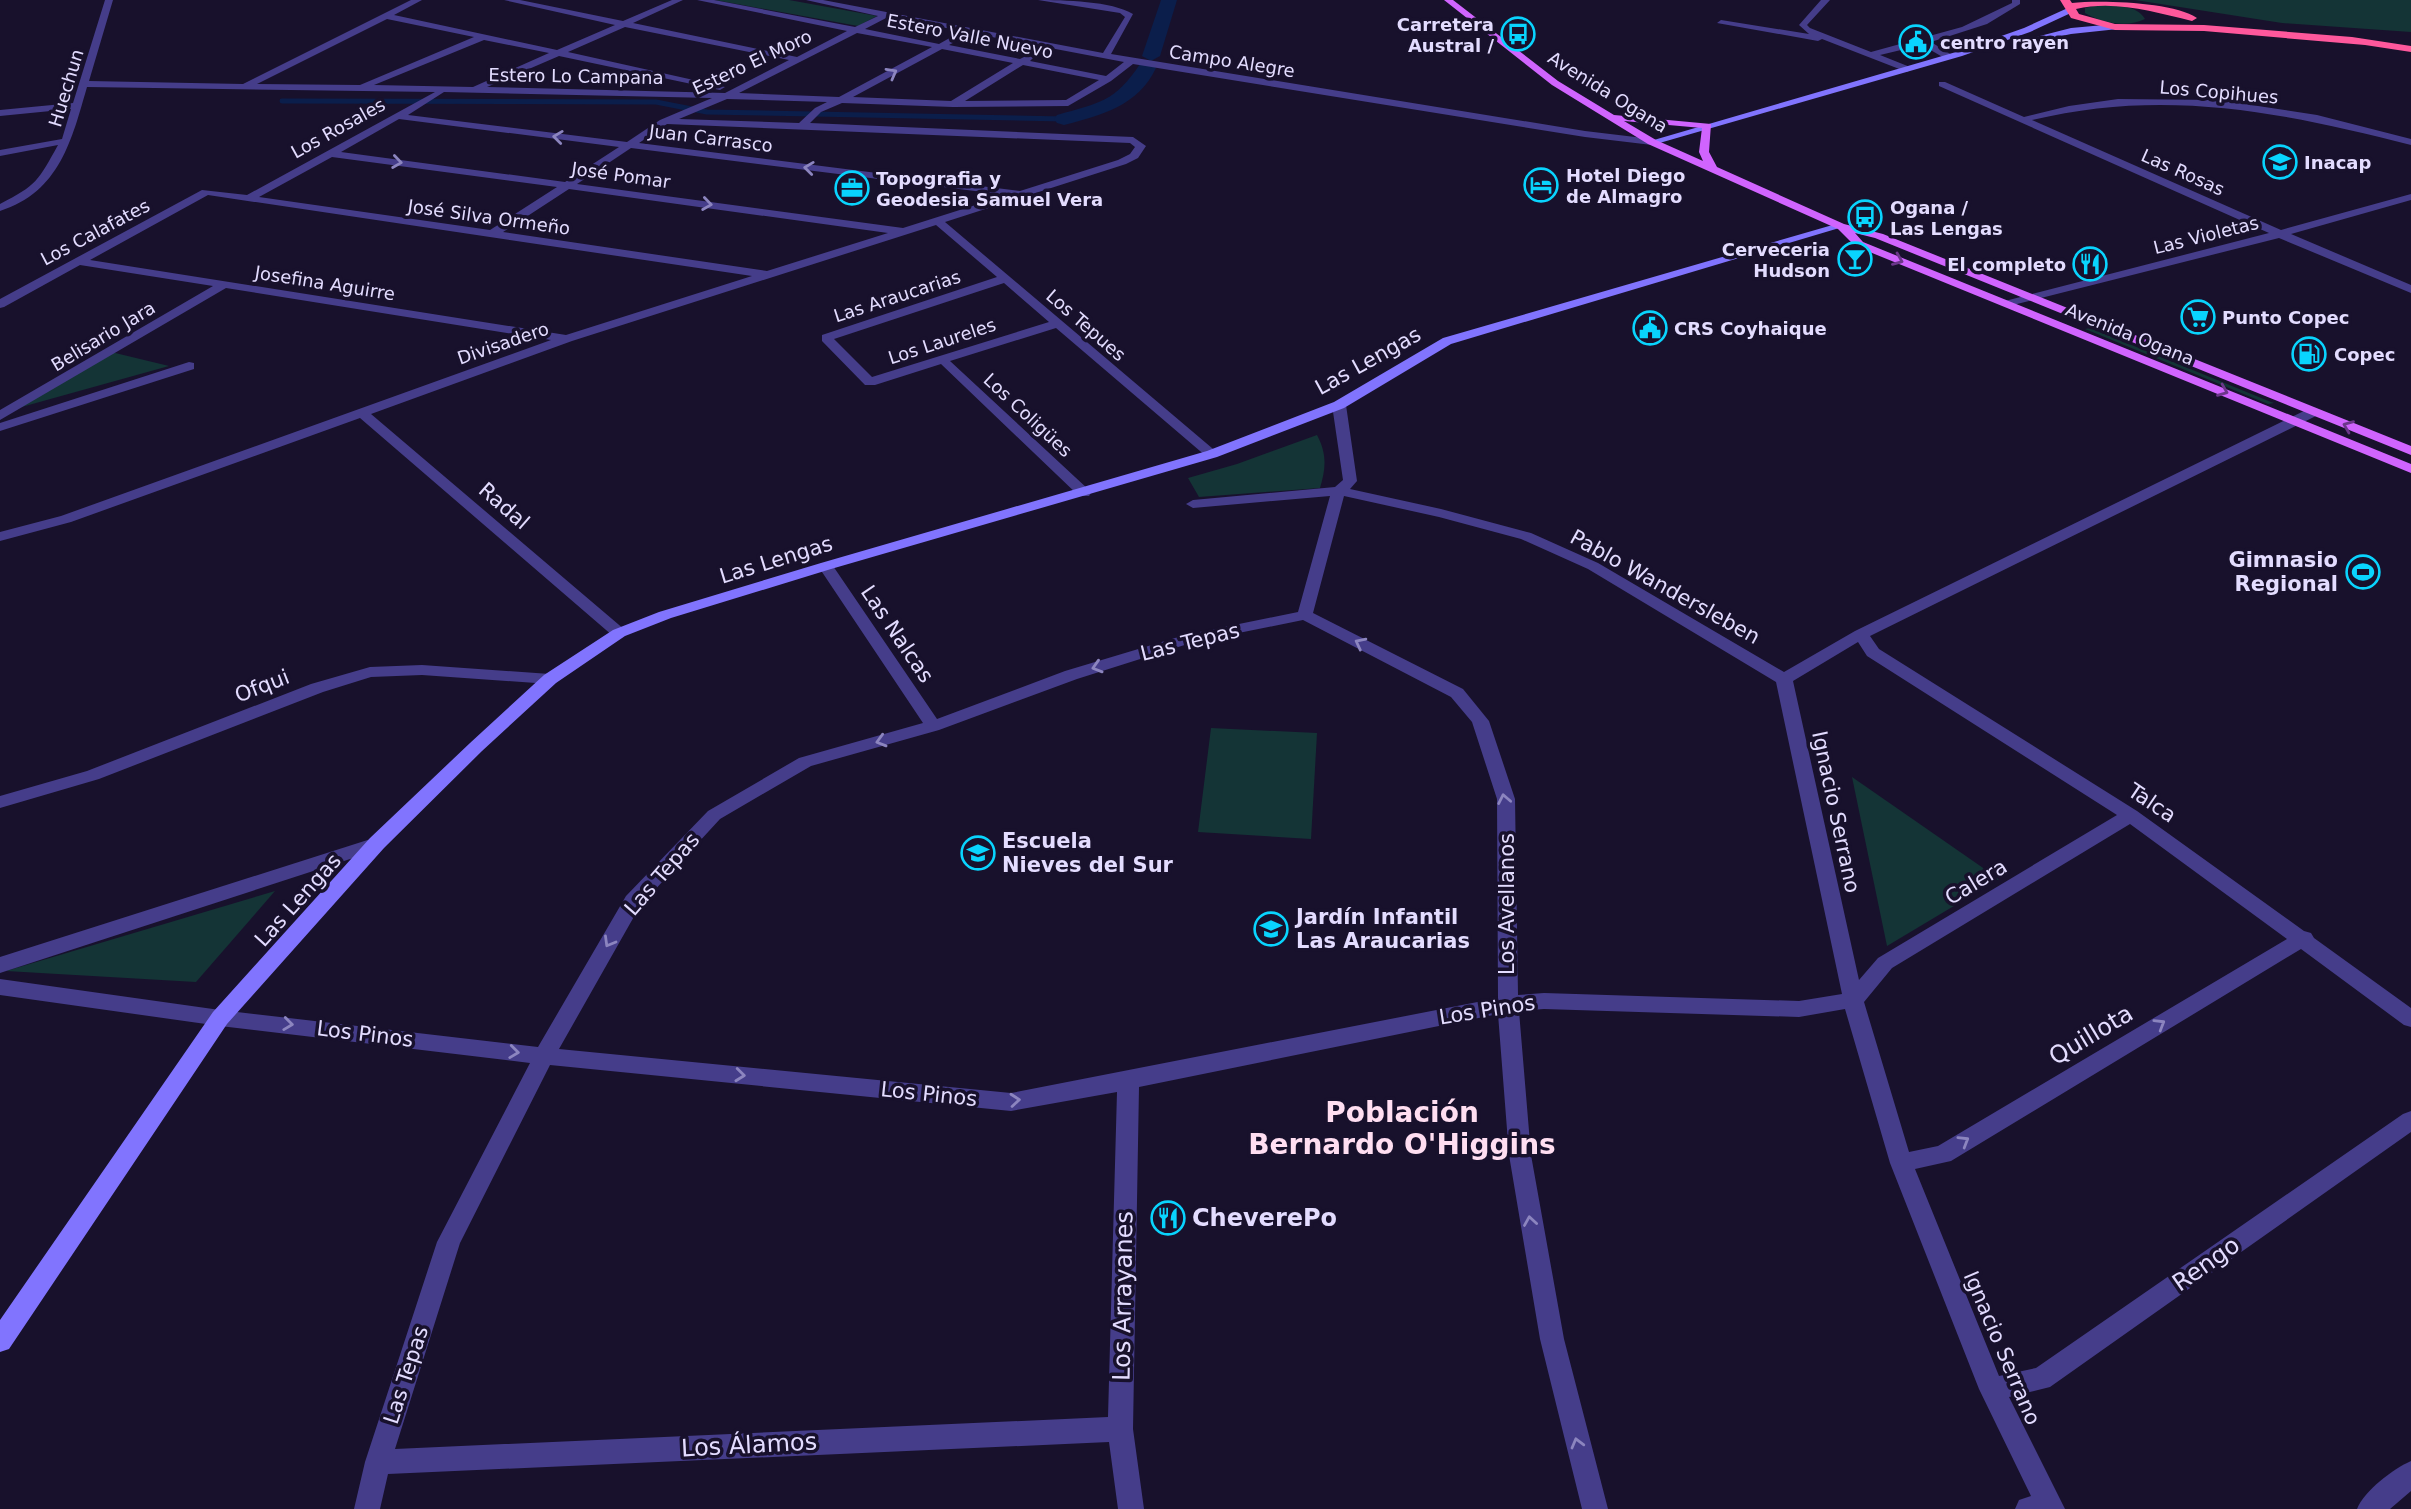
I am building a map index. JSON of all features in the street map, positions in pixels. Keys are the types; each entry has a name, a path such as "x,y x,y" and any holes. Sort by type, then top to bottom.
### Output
{"highway":[{"path":"2119,0 2157,15 2159,21 2142,27"},
{"path":"2068,6 2095,1 2215,22 2411,49"},
{"path":"2068,6 2088,21 2115,27 2204,28 2365,42"}],"main road":[{"name":"Avenida Ogana","path":"1448,0 1555,83 1605,116 1652,142 1840,226 1879,236 2031,297 2306,416 2411,469"},
{"path":"1605,116 1707,126 1704,152 1712,168"},
{"name":"Avenida Ogana","path":"1840,226 1859,244 2009,304 2306,416 2411,451"}],"street":[{"name":"Huechun","path":"0,208 28,194 43,182 66,141 109,0"},
{"path":"242,88 418,0"},
{"path":"508,0 800,60"},
{"path":"471,91 679,0"},
{"name":"Estero Valle Nuevo","path":"701,0 1108,79"},
{"name":"Campo Alegre","path":"810,0 859,4 888,14 1131,61 1585,134 1652,142"},
{"path":"1041,0 1122,11 1130,16 1105,55"},
{"path":"1826,0 1808,16 1803,25 1825,37 1907,69"},
{"path":"1869,55 1997,16 2016,4 2016,0"},
{"path":"1922,41 1954,56 2027,30 2068,6"},
{"name":"Estero El Moro","path":"491,235 664,122 800,60 888,14"},
{"path":"386,16 733,92"},
{"path":"1721,23 1811,38 1825,37"},
{"path":"1652,142 1954,56 2071,31 2115,27"},
{"path":"664,122 806,122 818,110 970,30"},
{"path":"358,89 483,37"},
{"path":"953,104 1047,45"},
{"path":"1108,79 1131,61"},
{"path":"621,92 658,74"},
{"name":"Estero Lo Campana","path":"83,84 441,92 733,92 953,104 1068,103 1108,79"},
{"name":"Las Rosas","path":"1942,84 2411,289"},
{"name":"Los Rosales","path":"247,199 441,92"},
{"name":"Los Copihues","path":"2022,120 2096,105 2189,103 2303,117 2411,142"},
{"path":"0,113 78,105"},
{"name":"Juan Carrasco","path":"396,116 1023,194"},
{"name":"Divisadero","path":"0,537 66,519 568,338 909,232 1122,162 1134,156 1141,146 1133,141 806,122"},
{"path":"0,153 66,141"},
{"name":"José Pomar","path":"329,153 909,232"},
{"name":"José Silva Ormeño","path":"206,192 768,275"},
{"name":"Los Calafates","path":"0,304 206,192"},
{"name":"Las Violetas","path":"2009,304 2411,197"},
{"name":"Los Tepues","path":"939,222 1212,454"},
{"name":"Las Lengas","path":"3,1329 220,1018 377,843 475,747 550,680 619,633 665,615 826,566 1212,454 1339,405 1447,341 1840,226"},
{"name":"Josefina Aguirre","path":"77,261 568,338"},
{"name":"Las Araucarias","path":"847,359 826,338 1007,278"},
{"name":"Belisario Jara","path":"0,416 223,285"},
{"name":"Los Laureles","path":"847,359 870,382 1056,324"},
{"name":"Los Coligües","path":"947,364 1084,493"},
{"path":"0,427 189,366"},
{"path":"1305,615 1339,491 1350,481 1339,405"},
{"name":"Radal","path":"361,412 619,633"},
{"path":"1784,679 1861,634 2306,416"},
{"name":"Pablo Wandersleben","path":"1193,504 1339,491 1441,513 1526,536 1593,566 1784,679"},
{"name":"Las Nalcas","path":"826,566 933,726"},
{"name":"Las Tepas","path":"367,1509 378,1462 449,1242 544,1056 633,901 714,815 805,762 933,726 1071,675 1191,638 1305,615"},
{"name":"Los Avellanos","path":"1305,615 1457,693 1480,721 1506,799 1508,1004 1520,1155 1555,1352 1595,1509"},
{"name":"Talca","path":"1861,634 1873,652 2132,815 2304,938 2411,1019"},
{"name":"Ofqui","path":"0,802 93,775 317,688 370,672 422,670 550,680"},
{"name":"Ignacio Serrano","path":"1784,679 1853,1000 1900,1163 1992,1389 2044,1508"},
{"name":"Calera","path":"1853,1000 1885,963 2132,815"},
{"path":"0,965 377,843"},
{"name":"Quillota","path":"1900,1163 1943,1153 2304,938"},
{"name":"Los Pinos","path":"0,987 220,1018 544,1056 1011,1102 1128,1082 1508,1004 1544,1001 1799,1009 1853,1000"},
{"name":"Los Arrayanes","path":"1128,1082 1120,1429 1131,1509"},
{"name":"Rengo","path":"1992,1389 2041,1379 2411,1120"},
{"name":"Los Álamos","path":"378,1462 1120,1429"},
{"path":"2371,1509 2411,1474"}],"green space":[{"path":"715,0 789,0 877,16 858,26"},
{"path":"2135,0 2411,0 2411,32 2282,23"},
{"path":"2098,5 2131,8 2145,19 2131,23 2115,23 2085,13 2085,8"},
{"path":"2090,328 2274,403 2268,404 2085,329"},
{"path":"107,351 169,366 0,413"},
{"path":"1317,435 1323,448 1324,461 1320,488 1199,497 1188,478 1237,464"},
{"path":"1211,728 1317,733 1311,839 1198,832"},
{"path":"1852,777 1999,879 1887,946"},
{"path":"275,891 196,982 6,971"}],"waterway":[{"path":"1151,56 1169,0"},
{"path":"1064,119 1101,108 1124,97 1141,80 1147,68"},
{"path":"282,101 656,102 707,112 1064,119"}],"place":[{"name":"Carretera Austral /","path":"1518,34"},
{"name":"centro rayen","path":"1916,42"},
{"name":"Inacap","path":"2280,162"},
{"name":"Hotel Diego de Almagro","path":"1541,185"},
{"name":"Topografia y Geodesia Samuel Vera","path":"852,188"},
{"name":"Ogana / Las Lengas","path":"1865,217"},
{"name":"Cerveceria Hudson","path":"1855,259"},
{"name":"El completo","path":"2090,264"},
{"name":"Punto Copec","path":"2198,317"},
{"name":"CRS Coyhaique","path":"1650,328"},
{"name":"Copec","path":"2309,354"},
{"name":"Gimnasio Regional","path":"2363,572"},
{"name":"Escuela Nieves del Sur","path":"978,853"},
{"name":"Jardín Infantil Las Araucarias","path":"1271,929"},
{"name":"CheverePo","path":"1168,1218"}],"district":[{"name":"Población Bernardo O'Higgins","path":"1402,1128"}]}
